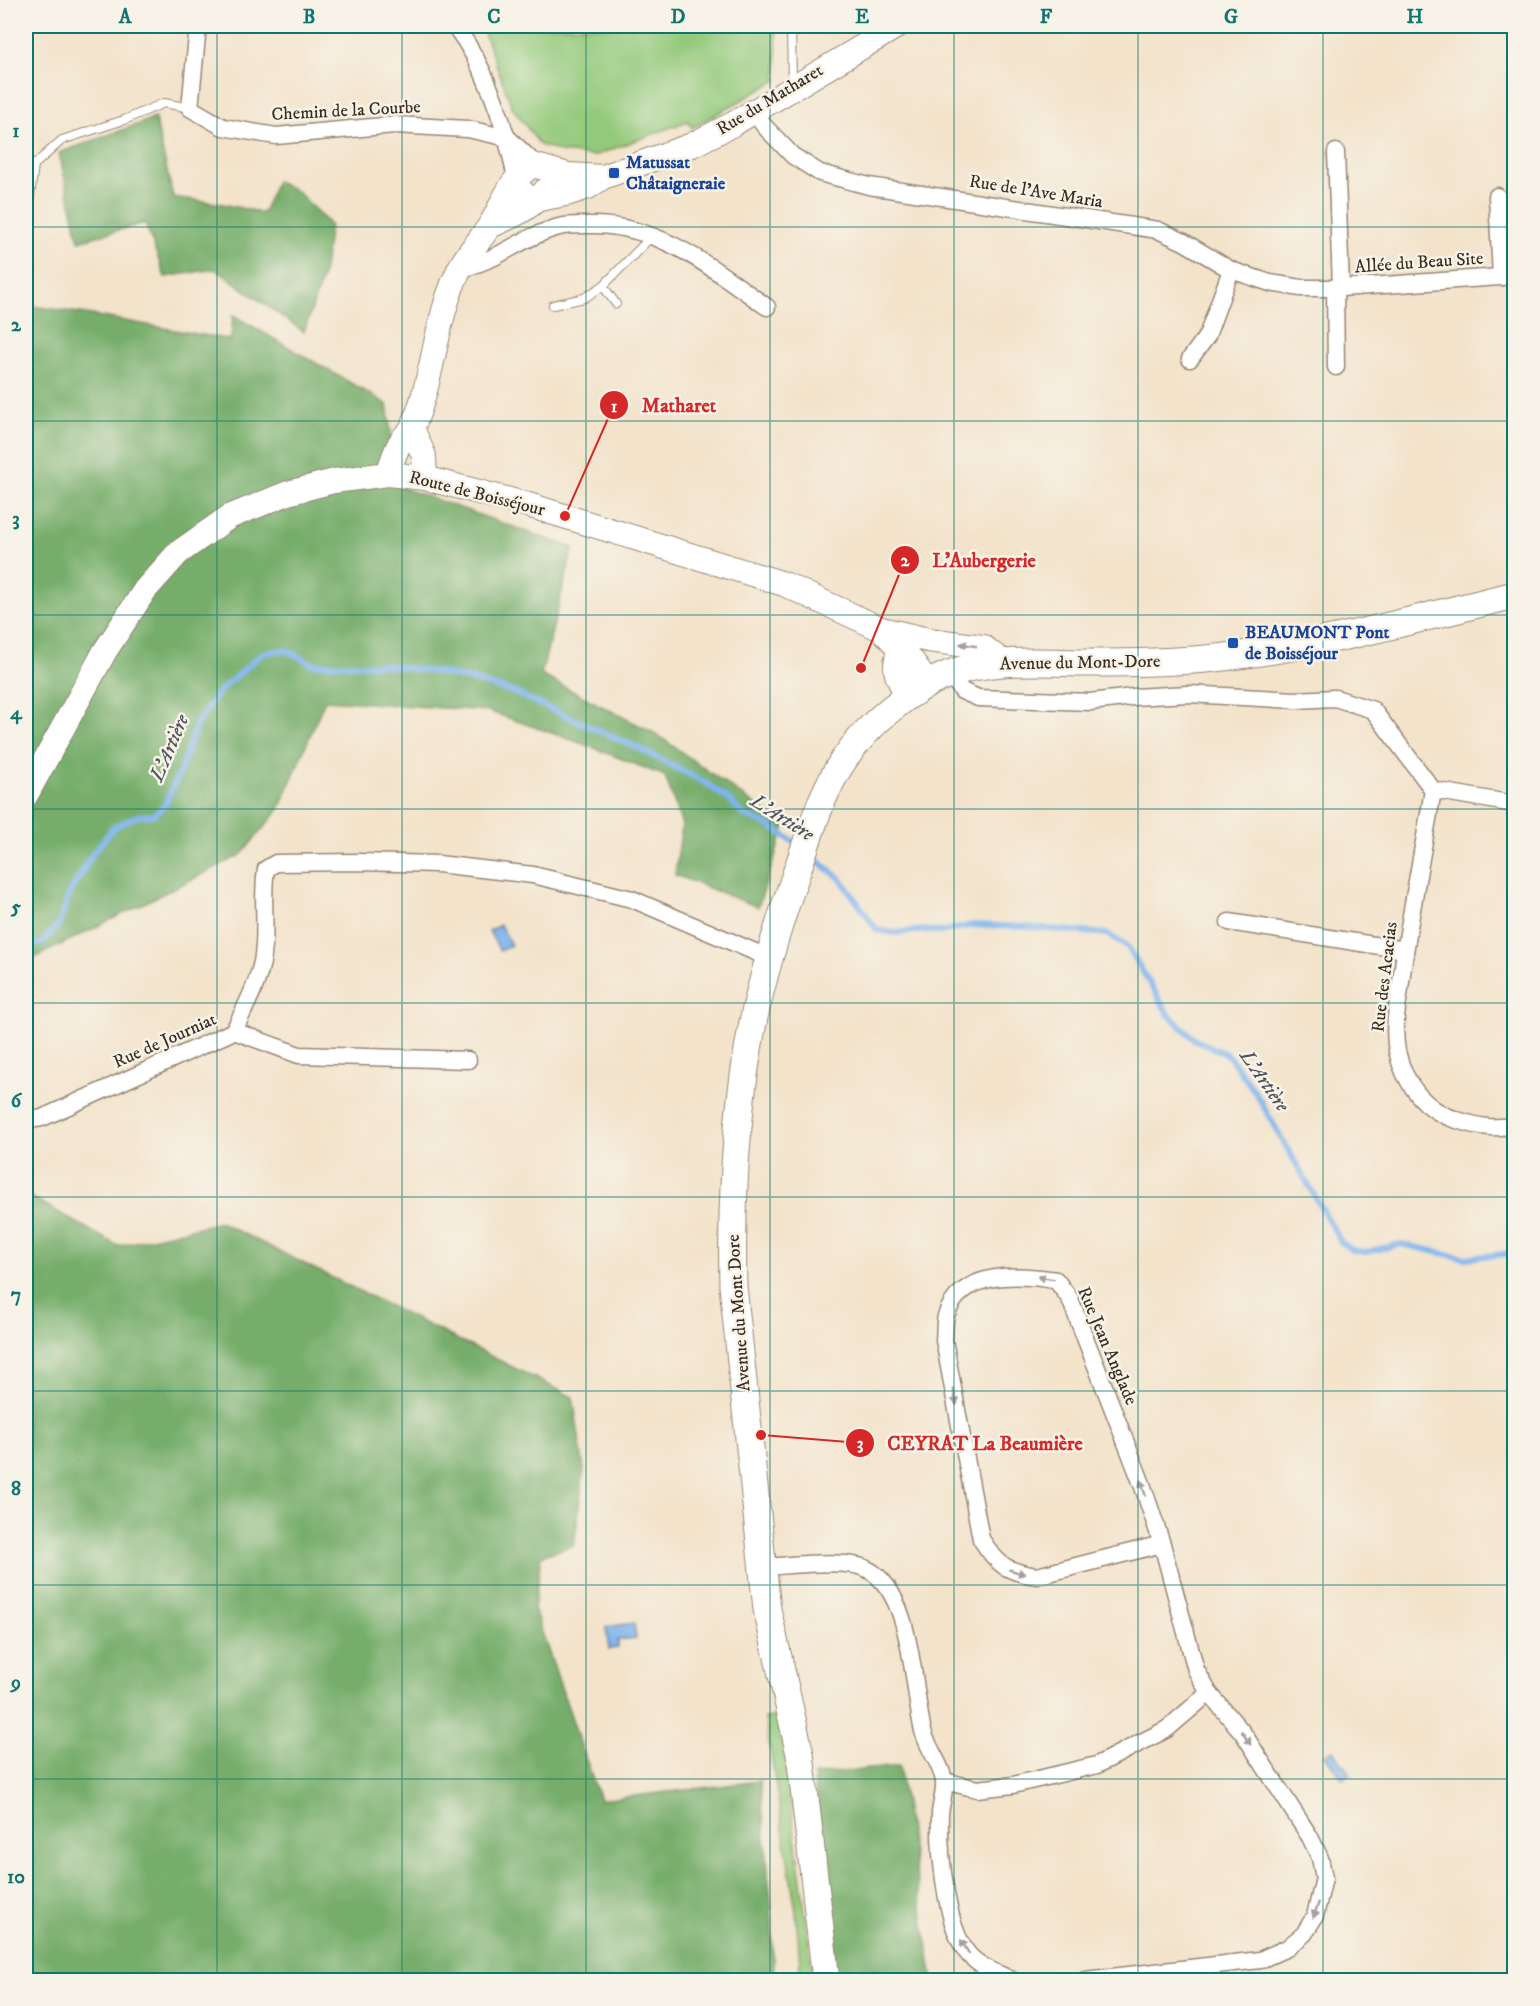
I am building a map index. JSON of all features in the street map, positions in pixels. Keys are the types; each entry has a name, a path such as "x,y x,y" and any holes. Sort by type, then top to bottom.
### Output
{"main road":[{"name":"Avenue du Mont-Dore","path":"753,1024 794,880 828,788 844,760 865,733 929,685 1004,663 1162,661 1262,653 1311,645 1515,595"},
{"name":"Avenue du Mont Dore","path":"753,1024 744,1080 736,1157 732,1246 734,1286 766,1609 800,1754 826,1980"}],"street":[{"path":"190,108 198,26"},
{"path":"455,26 470,45 484,74 508,138 528,157 528,175 524,195 539,199"},
{"name":"Rue du Matharet","path":"490,226 521,212 539,199 588,187 603,177 692,145 754,112 792,87 897,26"},
{"name":"Chemin de la Courbe","path":"190,108 223,127 276,136 394,124 468,129 508,138"},
{"name":"Rue de l'Ave Maria","path":"754,112 765,127 794,156 820,173 869,186 1158,230 1184,242 1231,270"},
{"name":"Allée du Beau Site","path":"1336,152 1338,288 1336,367"},
{"path":"388,474 400,441 412,428 424,392 439,325 458,272 490,226 503,197 528,175"},
{"name":"Rue du Matharet","path":"528,175 603,177"},
{"name":"Allée du Beau Site","path":"1231,270 1270,283 1301,288 1338,288 1508,277 1497,196"},
{"path":"458,272 539,233 561,226 607,225 652,235 689,253 766,307"},
{"path":"1190,359 1207,336 1231,270"},
{"path":"412,428 424,456 425,477"},
{"name":"Route de Boisséjour","path":"26,795 105,651 145,590 178,553 229,517 288,493 334,481 388,474 425,477 525,504 784,584 881,629 928,640 983,647 1004,663"},
{"name":"Route de Boisséjour","path":"881,629 900,649 895,663 898,677 929,685"},
{"path":"928,640 929,685 962,691 978,698 1090,702 1188,694 1296,700 1335,698 1373,710 1433,790 1515,804"},
{"name":"Rue des Acacias","path":"1433,790 1405,950 1395,1023 1397,1050 1406,1080 1426,1104 1449,1118 1475,1126 1501,1129 1515,1125"},
{"path":"234,1031 262,963 265,933 264,883 266,869 276,863 438,864 533,875 632,899 770,958"},
{"path":"1229,922 1405,950"},
{"name":"Rue de Journiat","path":"26,1120 42,1118 234,1031 299,1055 468,1060"},
{"name":"Rue Jean Anglade","path":"1085,1980 1260,1960 1287,1947 1304,1934 1315,1916 1324,1878 1320,1858 1310,1838 1243,1733 1209,1693 1196,1670 1162,1544 1142,1484 1071,1299 1056,1280 1029,1276 984,1280 967,1286 953,1299 945,1318 944,1340 981,1539 992,1556 1004,1567 1016,1573 1037,1576 1162,1544"},
{"path":"762,1567 852,1564 866,1568 878,1576 892,1592 904,1622 924,1733 944,1781 940,1813 941,1846 947,1897 955,1929 968,1954 985,1968 1012,1980"},
{"path":"944,1781 977,1789 1024,1783 1097,1765 1167,1729 1209,1693"}],"lane":[{"path":"791,26 792,87"},
{"path":"30,196 34,165 62,140 124,120 164,103 190,108"},
{"path":"553,305 584,298 603,286 652,235"},
{"path":"603,286 616,304"}],"green space":[{"path":"476,26 776,26 777,80 692,128 688,121 594,156 561,152 540,145 512,107 484,33"},
{"path":"155,118 173,197 223,204 263,213 276,181 298,192 330,225 323,275 304,332 215,269 165,277 145,223 79,241 59,153"},
{"path":"26,305 231,340 233,315 387,404 398,486 573,548 541,675 656,734 785,826 758,907 675,875 682,825 665,776 589,746 488,711 325,700 279,809 241,855 26,962"},
{"path":"26,1194 118,1246 220,1222 573,1397 584,1470 574,1545 541,1556 534,1609 600,1800 760,1781 771,1905 774,1980 26,1980"},
{"path":"778,1717 814,1980 801,1980 796,1911 765,1718"},
{"path":"899,1766 933,1980 836,1980 814,1775"}],"water":[{"path":"500,925 511,945 500,951 489,931"},
{"path":"634,1623 636,1638 618,1640 618,1648 609,1649 606,1627"},
{"path":"1333,1750 1350,1774 1342,1779 1325,1755"}],"waterway":[{"name":"L'Artière","path":"26,946 42,943 59,924 70,892 93,853 114,827 137,816 153,815 164,806 179,774 196,725 220,690 263,653 286,650 313,664 384,665 437,672 513,692 640,749 704,782 728,799 744,815 770,826 797,844"},
{"name":"L'Artière","path":"810,855 840,878 877,930 895,933 926,930 940,932 973,925 1107,934 1128,947 1168,1014 1194,1039 1228,1055 1255,1092 1341,1242 1352,1250 1366,1252 1401,1244 1465,1258 1514,1253"}],"place":[{"name":"Matussat Châtaigneraie","path":"614,173"},
{"name":"Matharet","path":"565,516"},
{"name":"BEAUMONT Pont de Boisséjour","path":"1233,643"},
{"name":"L'Aubergerie","path":"861,668"},
{"name":"CEYRAT La Beaumière","path":"761,1435"}]}
